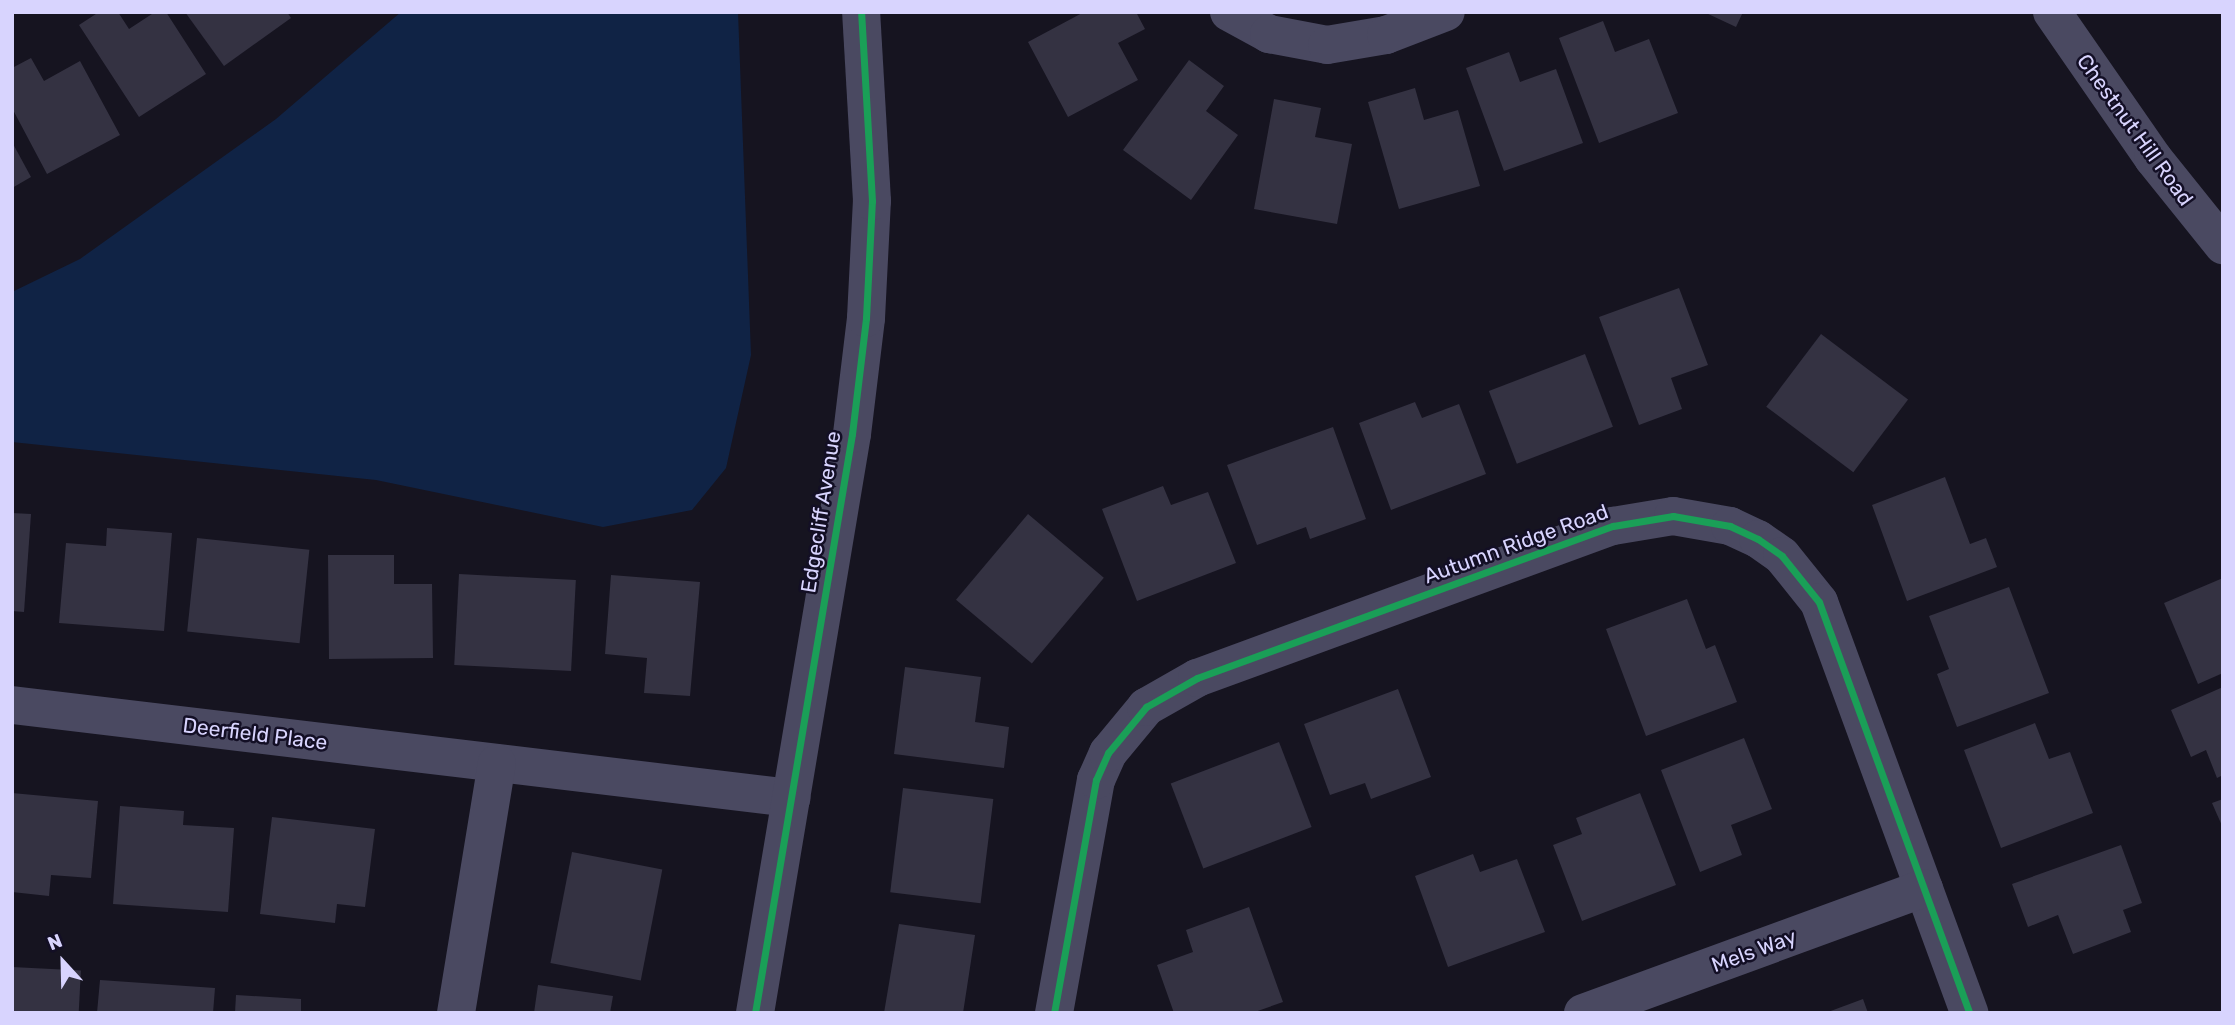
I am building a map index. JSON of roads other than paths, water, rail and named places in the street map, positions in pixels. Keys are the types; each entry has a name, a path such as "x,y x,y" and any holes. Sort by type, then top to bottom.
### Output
{"street":[{"name":"Edgecliff Avenue","path":"755,1013 866,318 872,201 861,12"},
{"path":"1229,12 1269,34 1327,45 1386,35 1446,12"},
{"name":"Chestnut Hill Road","path":"2052,12 2152,158 2223,245"},
{"name":"Autumn Ridge Road","path":"1054,1013 1096,779 1108,753 1146,707 1197,678 1643,518 1692,518 1730,527 1766,545 1802,578 1832,629 1969,1013"},
{"name":"Deerfield Place","path":"12,705 791,798"},
{"path":"456,1013 497,763"},
{"name":"Mels Way","path":"1584,1013 1924,888"}],"water":[{"path":"401,12 738,12 751,355 726,468 692,510 603,527 376,480 12,442 12,292 80,259 276,119"}]}
